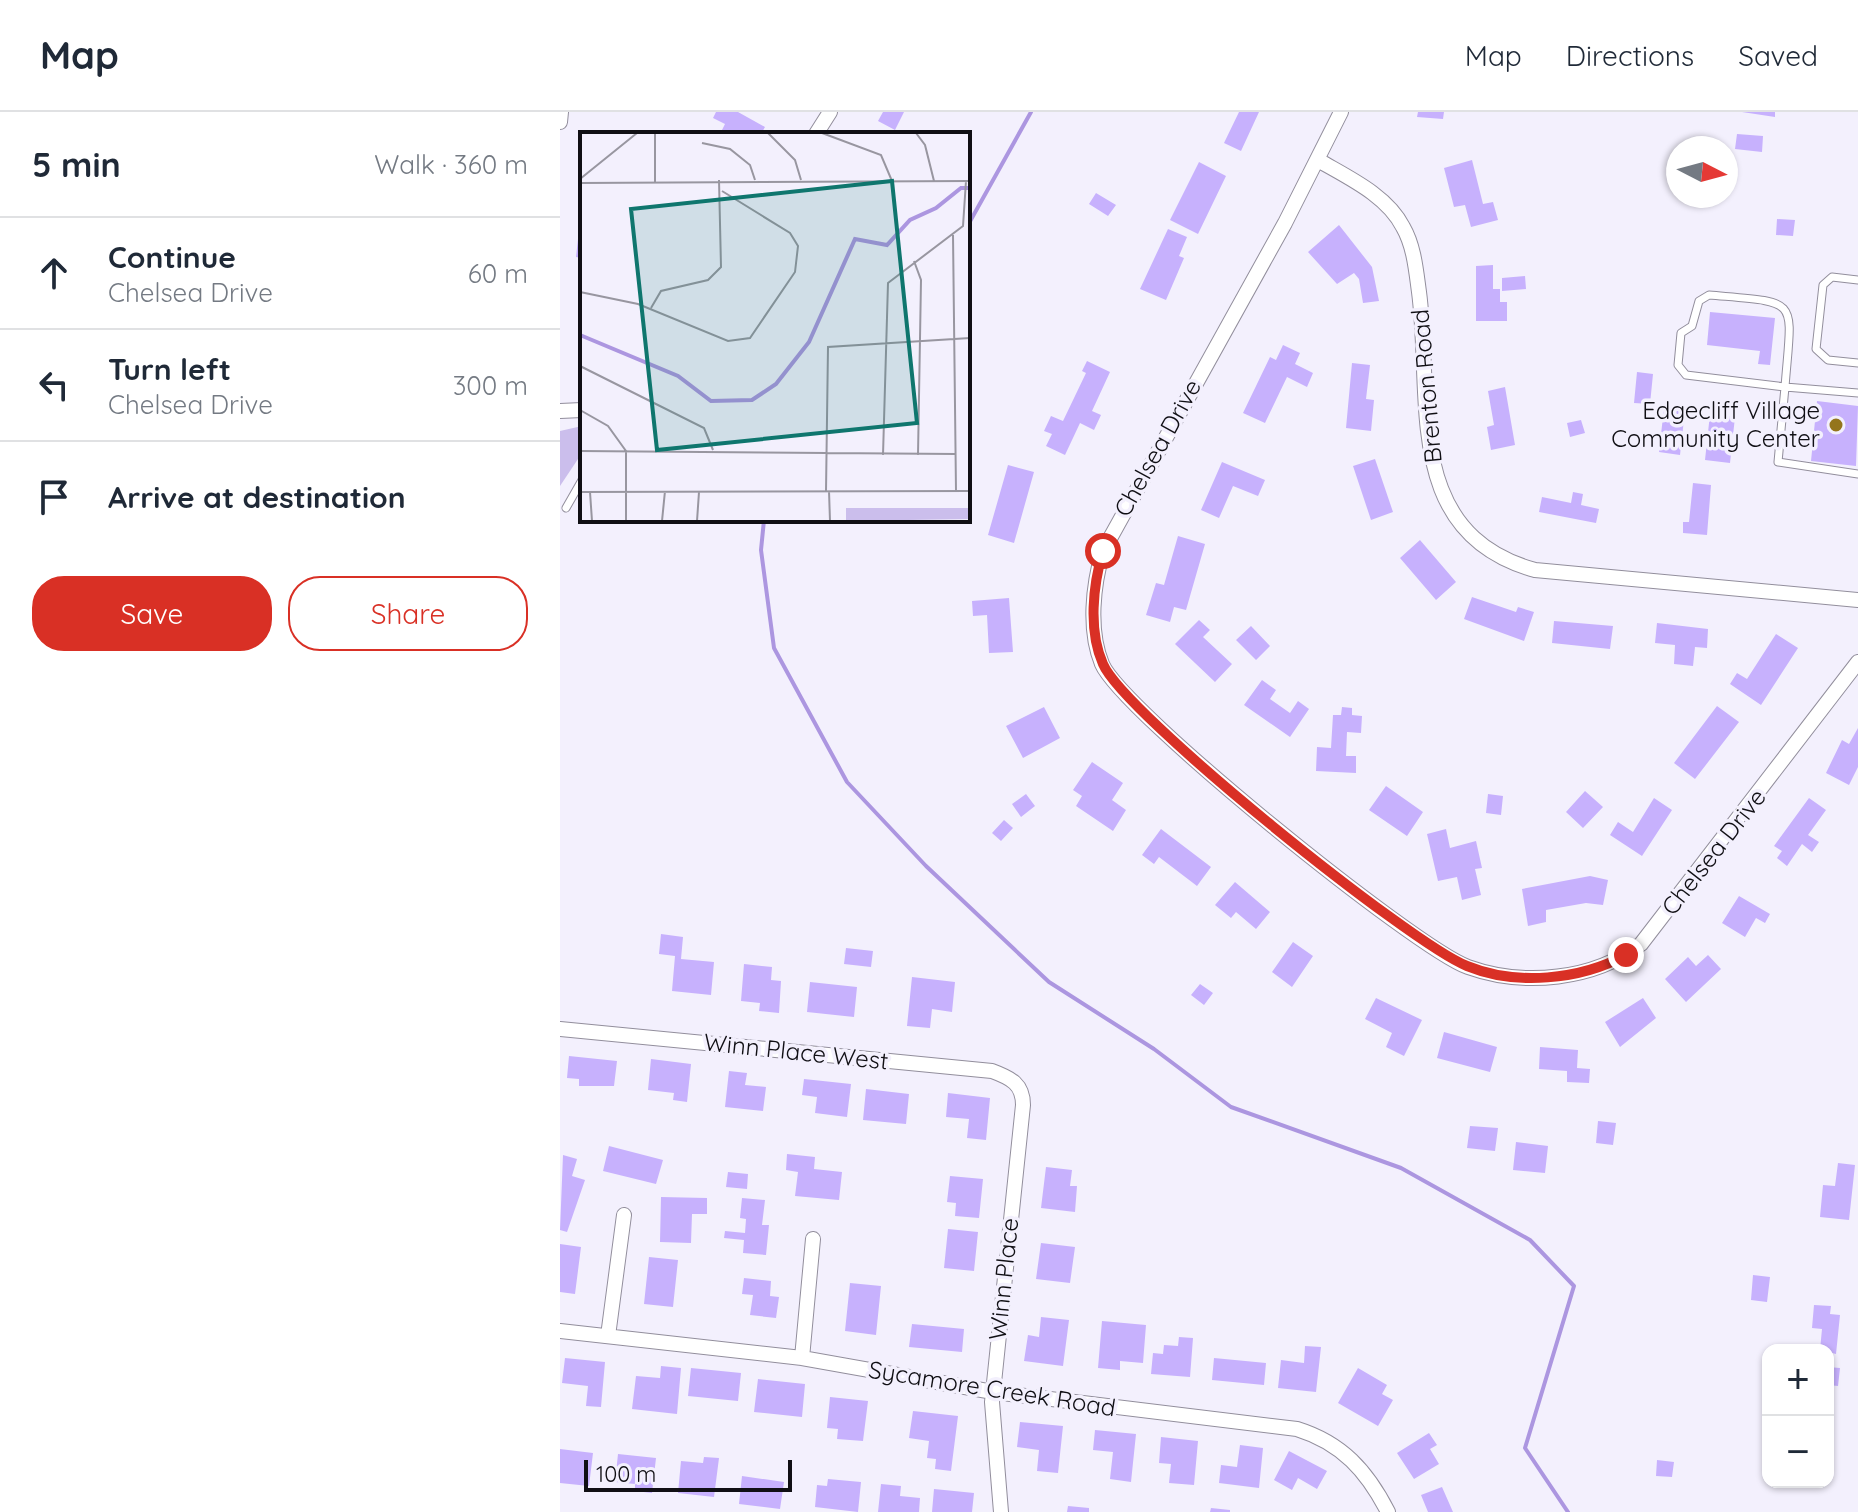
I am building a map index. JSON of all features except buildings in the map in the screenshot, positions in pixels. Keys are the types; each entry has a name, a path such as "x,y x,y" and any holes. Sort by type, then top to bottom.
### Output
{"street":[{"path":"560,122 561,112"},
{"path":"817,132 830,112"},
{"name":"Chelsea Drive","path":"1341,112 1318,160 1114,527 1098,566 1095,637 1102,663 1133,702 1175,742 1363,896 1432,948 1468,967 1506,975 1568,976 1605,967 1641,944 1858,662"},
{"name":"Brenton Road","path":"1318,160 1379,199 1394,213 1409,239 1423,327 1429,447 1435,479 1451,512 1469,533 1511,563 1535,570 1858,600"},
{"path":"560,411 580,410"},
{"name":"Winn Place West","path":"560,1029 992,1071 1015,1081 1023,1095"},
{"name":"Winn Place","path":"1001,1512 993,1445 993,1392 1023,1095"},
{"path":"608,1336 624,1215"},
{"path":"802,1358 813,1239"},
{"name":"Sycamore Creek Road","path":"560,1331 802,1358 993,1392 1297,1429 1319,1436 1351,1458 1369,1478 1388,1512"}],"lane":[{"path":"1858,280 1832,277 1823,285 1816,349 1828,360 1858,363"},
{"path":"1858,393 1785,387 1686,375 1678,365 1681,333 1692,326 1699,301 1709,295 1775,301 1786,307 1790,318 1785,387 1778,462 1858,474"},
{"path":"566,508 580,484"}],"shaded area":[{"path":"580,426 580,456 560,486 560,431"}],"waterway":[{"path":"970,221 1031,112"},
{"path":"764,522 761,550 774,648 847,782 926,866 1049,982 1154,1049 1231,1107 1401,1168 1530,1240 1574,1286 1525,1448 1568,1512"}],"place":[{"name":"Edgecliff Village Community Center","path":"1836,425"}],"route":[{"path":"1103,551 1098,566 1094,604 1095,637 1107,673 1175,742 1363,896 1432,948 1468,967 1506,975 1568,976 1605,967 1626,955"}]}
